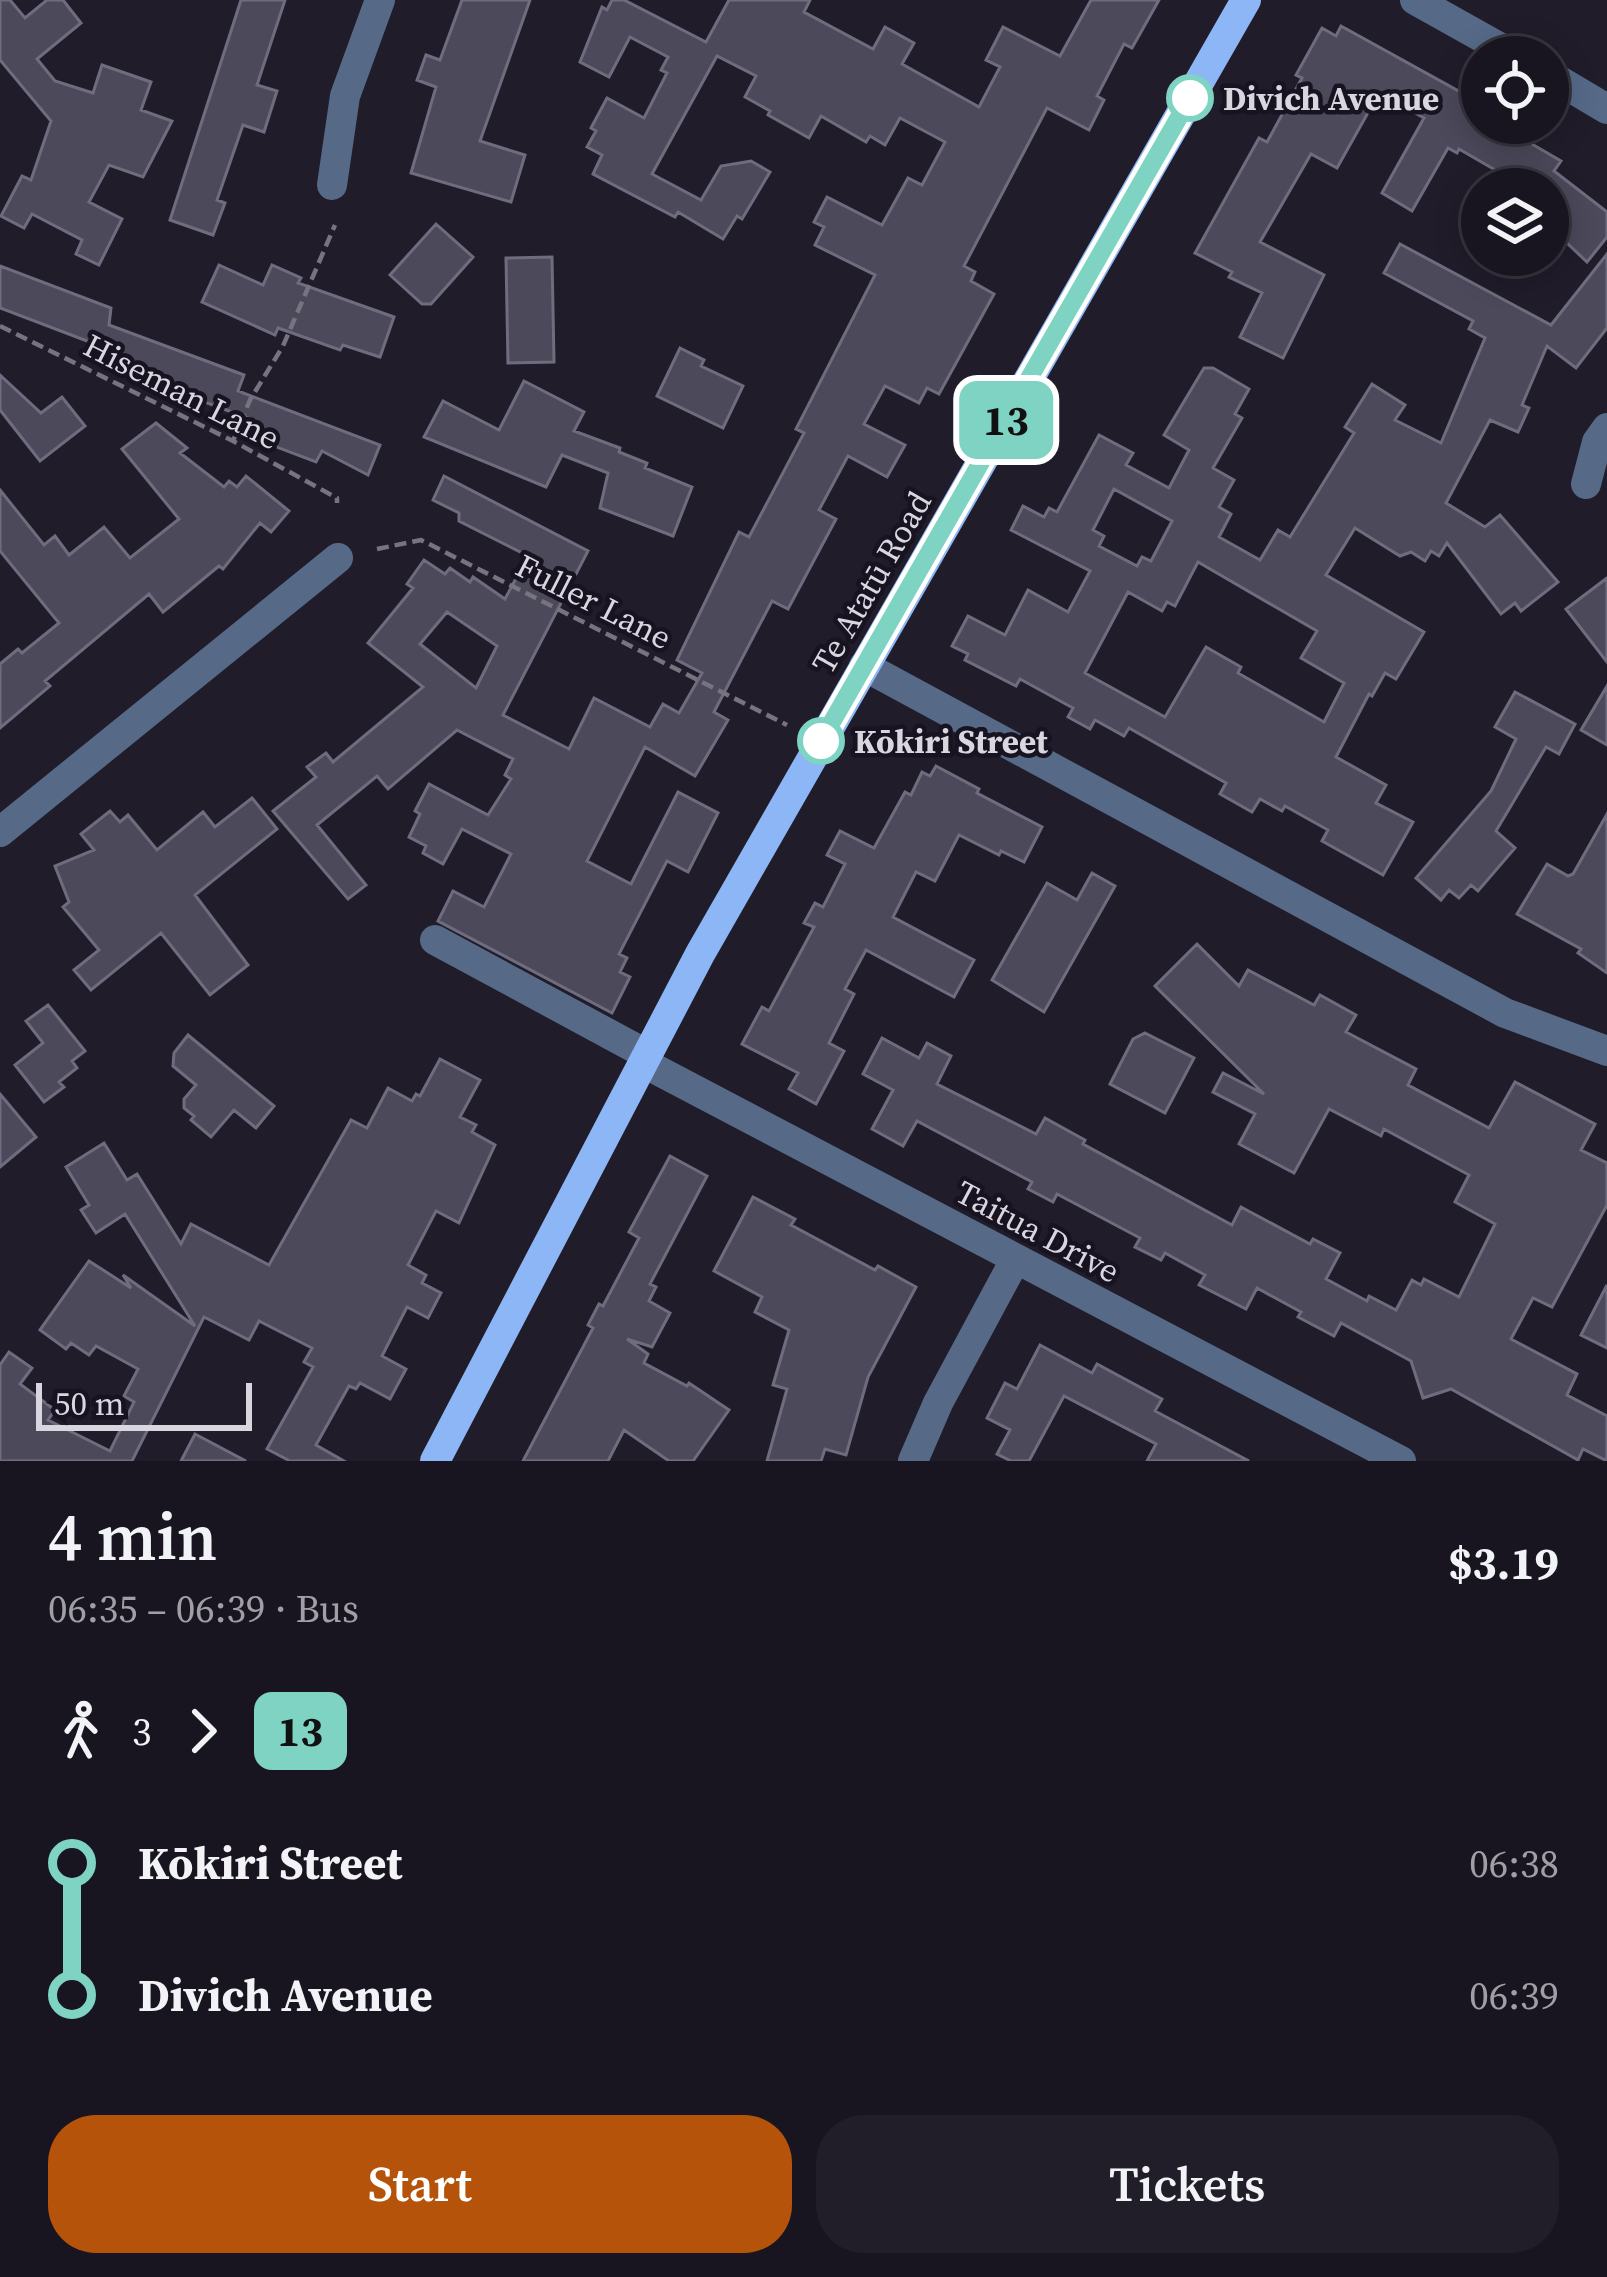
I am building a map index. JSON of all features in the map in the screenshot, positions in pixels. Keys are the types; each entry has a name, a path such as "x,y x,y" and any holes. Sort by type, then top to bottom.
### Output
{"main road":[{"name":"Te Atatū Road","path":"435,1461 644,1058 1246,0"}],"street":[{"path":"332,185 345,96 380,0"},
{"path":"1415,0 1479,36"},
{"path":"1569,86 1607,109"},
{"path":"1586,484 1597,442 1607,428"},
{"path":"0,832 338,558"},
{"path":"864,666 1505,1013 1607,1051"},
{"name":"Taitua Drive","path":"435,940 1015,1260 1401,1461"},
{"path":"913,1461 938,1403 1015,1260"}],"path":[{"path":"233,441 250,400 283,346 334,225"},
{"name":"Hiseman Lane","path":"0,326 233,441 337,498 337,503"},
{"name":"Fuller Lane","path":"376,549 421,540 787,725"}],"building":[{"path":"0,0 10,0 25,18 47,0 63,0 81,23 37,59 55,81 93,93 102,65 151,82 141,110 172,121 143,177 109,165 89,202 122,219 99,265 76,254 82,240 32,214 24,228 1,216 22,176 31,180 51,121 0,60"},
{"path":"241,0 285,0 257,85 277,91 264,132 243,125 217,200 225,203 213,235 170,220"},
{"path":"462,0 530,0 480,141 525,155 511,202 411,173 436,87 417,80 426,55 440,60"},
{"path":"612,0 624,0 706,42 729,0 810,0 804,12 873,49 885,27 914,43 902,64 979,107 1000,67 986,60 1003,27 1060,56 1091,0 1159,0 1132,48 1124,44 1097,96 1104,100 1089,130 1047,108 964,266 975,272 971,281 994,294 939,394 927,388 919,403 885,386 864,424 905,445 887,477 848,456 819,510 836,519 788,609 772,601 714,712 728,720 695,776 645,747 587,861 631,884 678,792 718,813 688,872 667,861 619,954 627,958 620,972 630,977 612,1013 438,921 453,891 484,907 511,854 462,829 443,864 423,853 426,846 409,837 420,814 415,811 429,784 488,815 511,779 505,775 513,759 457,730 388,789 377,776 317,825 366,885 348,899 273,811 316,777 307,767 326,753 333,762 423,687 368,643 413,588 407,584 424,560 445,574 450,568 470,582 473,577 505,599 528,556 459,521 459,513 433,500 444,476 588,551 503,715 569,749 594,698 650,727 663,704 679,713 702,673 677,660 739,532 749,537 804,433 796,429 875,275 815,245 824,227 814,222 827,197 882,225 908,178 922,185 945,142 900,118 885,145 870,136 866,142 821,116 809,138 745,97 756,76 717,56 652,174 701,200 721,166 751,161 770,172 742,219 737,216 723,239 678,212 675,217 593,174 602,155 587,147 607,98 644,118 667,73 661,70 668,57 630,37 609,77 580,62 602,7 607,10","holes":["447,612 497,646 476,688 420,644"]},
{"path":"1341,26 1461,92 1461,144 1532,144 1561,161 1556,168 1492,168 1459,149 1457,153 1448,148 1412,211 1382,193 1424,118 1379,93 1337,168 1311,154 1260,242 1324,275 1283,358 1240,337 1262,293 1195,253 1259,138 1267,142 1302,78 1296,75 1322,28 1336,36"},
{"path":"1569,183 1607,212 1607,237 1587,262 1569,245"},
{"path":"436,224 473,257 431,304 422,304 390,275"},
{"path":"1400,244 1551,325 1607,254 1607,328 1576,368 1547,346 1522,405 1529,408 1518,432 1490,420 1446,503 1485,527 1500,515 1558,582 1521,611 1515,603 1501,614 1447,543 1439,556 1431,551 1425,561 1411,552 1400,556 1355,528 1326,575 1424,632 1396,679 1385,673 1369,694 1336,757 1386,785 1376,803 1413,822 1383,875 1322,841 1328,830 1285,806 1282,811 1260,799 1252,812 1220,794 1226,783 1129,728 1124,736 1095,720 1090,729 1068,717 1073,708 1020,679 1016,686 965,660 968,654 952,646 968,616 1005,635 1028,590 1068,612 1090,571 1011,530 1023,506 1044,517 1049,508 1057,512 1099,435 1133,453 1126,465 1169,488 1189,450 1164,435 1204,368 1213,368 1249,389 1235,414 1242,418 1213,468 1234,480 1219,507 1231,514 1219,537 1260,560 1278,530 1290,537 1354,433 1345,427 1372,384 1405,405 1395,420 1441,443 1485,338 1469,329 1473,321 1384,273","holes":["1114,489 1172,521 1151,561 1142,557 1137,566 1099,546 1104,536 1093,530","1198,562 1317,631 1301,658 1344,683 1324,722 1238,673 1241,667 1206,647 1165,717 1085,673 1128,592 1162,611 1167,602 1175,606"]},
{"path":"552,257 554,362 508,363 506,258"},
{"path":"219,265 263,285 272,265 301,278 298,283 394,317 380,357 343,345 340,350 278,328 275,335 202,302"},
{"path":"0,266 111,308 109,325 244,375 238,391 380,445 368,475 322,451 316,462 250,437 253,420 111,367 116,352 0,308"},
{"path":"680,348 704,360 701,366 743,386 723,428 657,396"},
{"path":"0,375 41,413 62,397 85,426 40,461 0,410"},
{"path":"524,381 584,412 574,431 620,448 619,452 647,463 645,468 692,487 673,536 600,508 608,473 562,455 546,487 424,437 443,401 499,430"},
{"path":"156,423 187,448 180,453 224,487 229,481 237,487 246,476 289,511 271,532 260,523 223,569 219,566 163,612 149,594 45,681 50,686 0,728 0,664 59,623 0,551 0,490 44,545 55,536 69,555 104,527 130,558 179,519 122,449"},
{"path":"1607,578 1607,662 1566,609"},
{"path":"1607,686 1607,745 1581,730"},
{"path":"1515,692 1575,724 1559,754 1546,747 1496,831 1515,848 1478,891 1471,885 1459,898 1449,890 1441,900 1416,878 1491,791 1516,739 1495,727"},
{"path":"936,766 1042,827 1024,862 959,835 935,881 916,872 893,917 974,960 954,997 866,950 845,989 854,994 829,1043 844,1051 816,1104 789,1089 798,1073 742,1044 762,1007 769,1011 814,927 804,923 815,903 823,907 845,864 827,855 840,831 874,848 905,792 911,795 922,772 930,776"},
{"path":"252,798 277,829 195,895 248,965 210,995 161,933 91,990 74,970 99,950 63,907 69,902 55,866 94,850 81,834 110,811 120,822 128,815 157,850 203,812 215,827"},
{"path":"1607,814 1607,973 1578,953 1581,949 1517,914 1547,864 1568,876 1573,874"},
{"path":"1092,873 1115,886 1044,1012 992,980 1047,883 1077,900"},
{"path":"1197,944 1239,986 1248,970 1314,1005 1320,995 1356,1015 1346,1032 1416,1069 1408,1085 1489,1128 1515,1082 1595,1124 1581,1150 1607,1163 1607,1205 1552,1307 1533,1298 1511,1339 1577,1374 1567,1395 1607,1416 1607,1461 1583,1449 1578,1460 1451,1389 1423,1398 1411,1361 1341,1323 1334,1336 1257,1288 1246,1309 1199,1285 1205,1275 1165,1253 1161,1260 1135,1247 1140,1238 1057,1194 1053,1202 1028,1189 1032,1182 917,1121 903,1146 872,1129 893,1090 863,1074 882,1038 919,1058 927,1043 951,1056 937,1084 1036,1134 1045,1118 1085,1140 1083,1144 1232,1225 1241,1207 1310,1244 1313,1239 1340,1253 1326,1279 1367,1301 1369,1296 1396,1310 1412,1280 1421,1285 1424,1279 1459,1297 1495,1224 1455,1202 1469,1175 1384,1129 1381,1136 1329,1109 1294,1173 1239,1144 1255,1114 1213,1092 1223,1073 1264,1094 1155,986"},
{"path":"48,1005 85,1051 72,1061 77,1068 59,1082 64,1087 44,1102 15,1065 43,1043 26,1021"},
{"path":"1145,1033 1194,1058 1165,1113 1110,1084 1133,1039"},
{"path":"188,1035 274,1106 256,1128 234,1110 211,1137 191,1120 194,1116 184,1108 184,1099 196,1085 173,1066 174,1053"},
{"path":"440,1059 480,1080 460,1117 476,1125 472,1132 495,1145 459,1223 436,1211 408,1265 426,1275 422,1283 441,1293 428,1318 407,1307 382,1356 406,1369 390,1399 360,1383 356,1389 349,1386 316,1445 344,1461 290,1461 267,1449 313,1367 304,1362 312,1348 259,1321 249,1340 204,1317 132,1461 0,1461 0,1365 9,1352 32,1368 20,1384 55,1410 48,1420 110,1451 134,1402 124,1396 138,1369 96,1346 89,1355 71,1343 66,1349 40,1330 89,1261 131,1288 123,1275 195,1326 125,1214 96,1233 81,1210 89,1205 66,1167 104,1143 127,1180 137,1174 181,1244 191,1224 269,1265 351,1120 367,1128 388,1088 412,1101 416,1094 420,1096"},
{"path":"0,1094 36,1137 0,1167"},
{"path":"670,1156 707,1176 650,1284 656,1287 649,1301 670,1313 652,1347 627,1339 648,1354 644,1363 689,1383 729,1410 693,1461 669,1461 624,1430 608,1461 523,1461 593,1328 588,1325 639,1238 629,1232"},
{"path":"753,1197 795,1219 791,1225 916,1287 868,1377 846,1455 825,1449 821,1461 767,1461 787,1389 773,1385 789,1330 755,1312 762,1297 714,1271"},
{"path":"1607,1285 1607,1348 1581,1335"},
{"path":"1040,1345 1092,1373 1097,1364 1162,1399 1155,1411 1249,1461 1147,1461 1156,1444 1064,1396 1029,1461 1011,1461 997,1454 1010,1430 987,1418 1005,1383 1017,1389"},
{"path":"195,1434 246,1461 181,1461"}],"bus line":[{"name":"13","path":"821,741 1190,98"}],"place":[{"name":"Divich Avenue","path":"1190,98"},
{"name":"Kōkiri Street","path":"821,741"}]}
